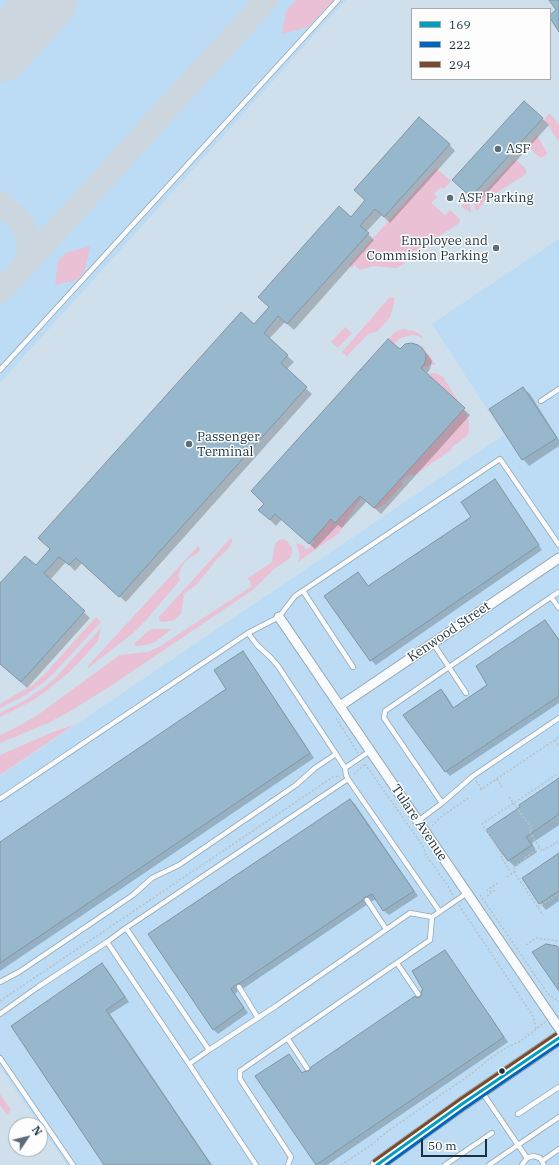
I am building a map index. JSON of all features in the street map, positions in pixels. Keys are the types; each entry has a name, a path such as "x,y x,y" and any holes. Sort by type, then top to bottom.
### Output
{"main road":[{"path":"376,1165 559,1038"}],"street":[{"name":"Kenwood Street","path":"340,706 559,558"},
{"name":"Tulare Avenue","path":"279,617 559,1028"}],"lane":[{"path":"0,370 338,0"},
{"path":"541,401 559,389"},
{"path":"0,799 248,632 279,617 295,596 500,459 559,545"},
{"path":"303,591 353,667"},
{"path":"442,803 384,718 385,711 559,592"},
{"path":"552,596 559,608"},
{"path":"248,632 257,645 274,662 345,768 347,777 440,912"},
{"path":"433,643 466,693"},
{"path":"418,820 442,803 473,776 559,718"},
{"path":"345,768 370,751"},
{"path":"0,982 19,972 133,895 152,878 179,865 296,785 315,768 336,754"},
{"path":"0,1014 347,777"},
{"path":"189,1064 410,913 432,917 467,893"},
{"path":"367,900 386,929"},
{"path":"288,1165 291,1157 240,1079 240,1071 430,940 432,917"},
{"path":"126,928 209,1050"},
{"path":"106,942 256,1165"},
{"path":"397,963 418,994"},
{"path":"238,987 258,1018"},
{"path":"288,1039 307,1068"},
{"path":"0,1058 73,1165"},
{"path":"518,1114 559,1087"},
{"path":"481,1091 527,1158"},
{"path":"489,1165 559,1118"},
{"path":"445,1165 492,1133"},
{"path":"522,1165 527,1158 533,1156 537,1156 543,1163 559,1150"}],"path":[{"path":"340,706 334,714 335,717 360,757 423,846 426,855 448,886 461,911 532,1016 536,1029 522,1040 504,1049 488,1060 474,1072 388,1131 342,1165"},
{"path":"476,780 481,790 559,737"},
{"path":"554,740 559,746"},
{"path":"0,1001 333,777 347,777 355,774 365,764"},
{"path":"543,915 501,857 503,856 482,824 559,773"},
{"path":"497,779 502,787"},
{"path":"431,827 442,816 470,797"},
{"path":"509,797 532,829 529,831 542,852 557,842 559,846"},
{"path":"507,877 516,871 513,867 526,859 524,858 540,847"},
{"path":"487,896 494,891 492,890 489,892 487,890 498,883"},
{"path":"538,908 559,893"},
{"path":"526,945 536,938 559,941"}],"shaded area":[{"path":"0,0 346,0 0,383"},
{"path":"296,0 334,0 308,27 282,34 286,11"},
{"path":"550,114 559,124 559,141 548,125 543,121"},
{"path":"537,135 547,153 541,158 528,146"},
{"path":"515,159 525,168 526,174 485,200 476,211 474,203"},
{"path":"436,168 451,181 444,189 441,187 434,194 437,197 431,203 445,215 450,210 459,218 460,221 458,224 413,253 402,265 397,268 373,266 360,270 354,265 352,268 349,265"},
{"path":"466,200 470,204 471,213 461,206"},
{"path":"559,239 559,1165 67,1165 48,1137 48,1117 34,1117 0,1067 0,776 504,435 432,324"},
{"path":"90,246 85,271 77,280 55,285 58,261 66,253"},
{"path":"394,297 394,304 390,317 378,331 368,334 347,356 342,352 389,298"},
{"path":"345,327 352,333 338,348 331,342"},
{"path":"403,329 420,334 424,339 412,335 400,338 394,344 388,339 395,332"},
{"path":"418,345 423,347 436,365 421,368 426,354"},
{"path":"433,373 443,377 460,404 427,374"},
{"path":"463,409 468,417 469,424 469,431 466,437 452,447 451,450 413,476 411,474 401,481 403,484 386,503 375,510 374,508"},
{"path":"360,496 362,498 339,533 298,562 300,554 296,543 308,549 314,542 313,539 331,519 335,523"},
{"path":"232,538 232,542 228,549 216,560 196,585 183,594 184,596 181,613 174,620 165,622 160,621 159,617"},
{"path":"283,539 287,541 292,548 290,558 274,569 254,589 112,685 69,712 48,723 0,743 0,735 35,717 120,655 148,652 159,647 252,586 248,578 272,562 275,544 279,540"},
{"path":"198,546 200,548 199,552 188,559 182,566 178,576 180,580 146,620 132,634 88,668 88,666"},
{"path":"96,617 101,622 54,673 24,696 0,708 0,704 34,684 44,675"},
{"path":"101,628 98,641 68,673 30,702 0,717 0,713 24,701 46,686"},
{"path":"152,629 172,629 155,642 146,645 135,645 135,643"},
{"path":"74,725 0,775 0,755 53,732"},
{"path":"0,1094 11,1110 7,1115 0,1105"}],"building":[{"path":"549,0 559,0 559,32 551,20 551,14 556,10"},
{"name":"ASF","path":"524,101 543,118 471,197 452,180"},
{"name":"Passenger Terminal","path":"419,117 450,144 384,217 375,209 360,226 369,233 287,324 278,316 264,333 288,355 281,363 307,387 119,597 76,558 69,565 59,557 44,573 85,611 21,682 0,664 0,583 25,556 36,565 50,549 38,538 241,312 254,324 269,307 258,297 339,206 351,217 365,200 354,190"},
{"path":"388,339 400,349 405,344 412,343 422,348 426,354 425,363 421,368 465,408 374,508 360,496 335,523 331,519 309,544 275,514 270,520 258,510 264,504 251,491"},
{"path":"523,387 557,438 522,460 489,409"},
{"path":"495,479 539,545 370,661 324,596 358,572 368,586 471,517 461,502"},
{"path":"545,620 559,640 559,696 445,772 403,715 441,689 453,708 487,685 476,666"},
{"path":"243,651 310,753 0,963 0,842 226,689 214,670"},
{"path":"559,778 559,814 526,837 532,845 508,861 486,830 520,807 519,805"},
{"path":"350,799 414,891 383,911 372,894 365,897 363,900 237,984 231,989 244,1008 213,1030 148,934"},
{"path":"559,853 559,891 539,904 522,878"},
{"path":"546,944 557,946 559,949 559,991 532,952"},
{"path":"445,950 504,1037 316,1165 255,1076 289,1054 302,1073 309,1071 311,1067 415,996 417,998 420,997 422,994 421,991 423,990 412,971"},
{"path":"102,963 125,997 106,1010 211,1165 104,1165 11,1026"}],"taxiway":[{"path":"0,292 266,0"},
{"path":"0,203 18,219 28,236 29,250 27,260 24,265"}],"runway":[{"path":"0,53 48,0"}],"transit line":[{"name":"294","path":"374,1161 459,1100 556,1034"},
{"name":"169","path":"377,1165 462,1104 559,1038"},
{"name":"222","path":"386,1165 465,1108 559,1044"}],"place":[{"name":"ASF","path":"498,149"},
{"name":"ASF Parking","path":"450,198"},
{"name":"Employee and Commision Parking","path":"496,248"},
{"name":"Passenger Terminal","path":"189,444"}]}
